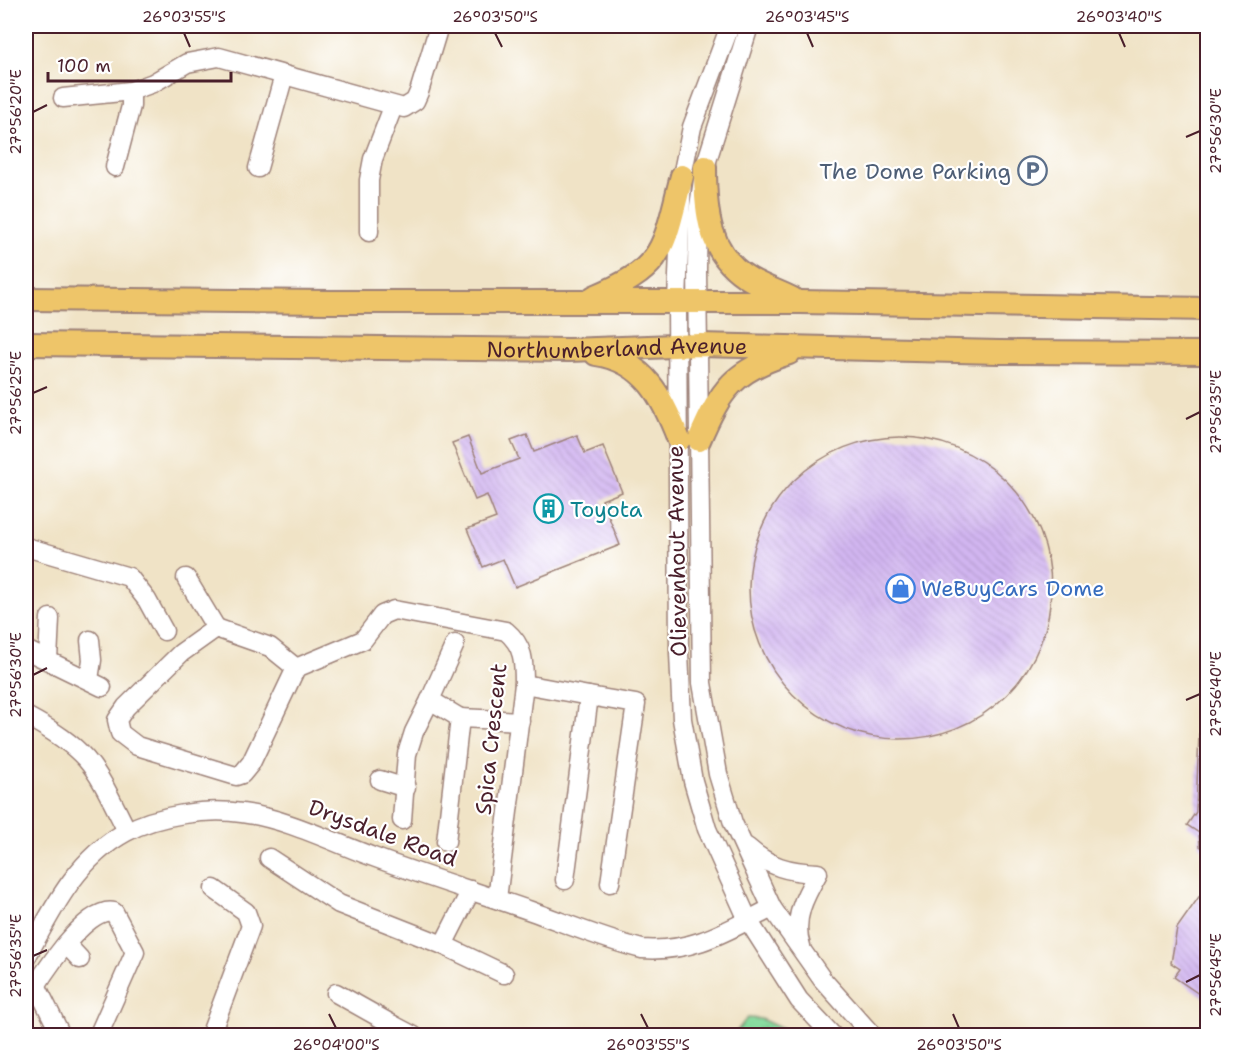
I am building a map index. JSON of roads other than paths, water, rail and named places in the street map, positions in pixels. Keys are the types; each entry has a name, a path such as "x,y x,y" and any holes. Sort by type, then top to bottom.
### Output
{"main road":[{"path":"705,167 705,210 710,229 721,252 741,273 752,280 800,302"},
{"path":"585,301 622,285 653,261 666,240 682,176"},
{"name":"Northumberland Avenue","path":"26,299 320,302 688,301 1208,309"},
{"name":"Northumberland Avenue","path":"26,344 569,350 689,345 1208,353"},
{"path":"569,350 615,358 645,376 689,440 719,397 740,374 756,364 808,348"}],"street":[{"path":"63,98 131,91 153,83 187,63 205,58 232,59 393,107 404,108 415,101 439,26"},
{"name":"Olievenhout Avenue","path":"730,26 692,127 682,176 689,345 689,440 679,653 682,718 693,781 707,828 748,920 799,1000 833,1035"},
{"name":"Olievenhout Avenue","path":"688,301 705,167 749,26"},
{"path":"258,168 284,75"},
{"path":"115,167 131,106 131,91"},
{"path":"369,232 371,169 393,107"},
{"name":"Olievenhout Avenue","path":"689,440 702,683 718,774 742,842 772,908 822,979 873,1035"},
{"path":"26,547 129,577 153,596 164,631"},
{"path":"186,578 216,628 270,647 296,668 251,764 242,774 230,775 126,740 118,728 117,720 120,713 181,653 216,628"},
{"name":"Spica Crescent","path":"296,668 363,640 382,615 394,610 506,632 521,649 524,660 524,684 497,899"},
{"path":"48,660 50,618"},
{"path":"26,650 95,683 90,640"},
{"path":"402,819 410,742 455,644"},
{"path":"524,684 636,704 610,883"},
{"path":"565,880 589,696"},
{"path":"430,699 460,718 520,721"},
{"path":"26,716 66,738 90,761 127,831"},
{"path":"446,842 460,718"},
{"path":"380,780 406,788"},
{"name":"Drysdale Road","path":"26,958 62,892 96,854 127,831 163,819 195,814 240,812 289,825 627,945 651,950 669,951 696,945 772,908"},
{"path":"742,842 761,860 776,867 818,873 805,896 798,917 799,938 804,953"},
{"path":"269,858 339,904 443,945 504,974"},
{"path":"210,1035 251,927 246,912 214,889"},
{"path":"443,945 471,890"},
{"path":"26,1003 36,985 66,944 84,926 111,910 118,915 139,959 98,1035"},
{"path":"66,944 80,960"},
{"path":"36,985 60,1033"},
{"path":"336,993 391,1030 414,1035"}],"place":[{"name":"The Dome Parking","path":"1032,171"},
{"name":"Toyota","path":"549,509"},
{"name":"WeBuyCars Dome","path":"900,588"}]}
